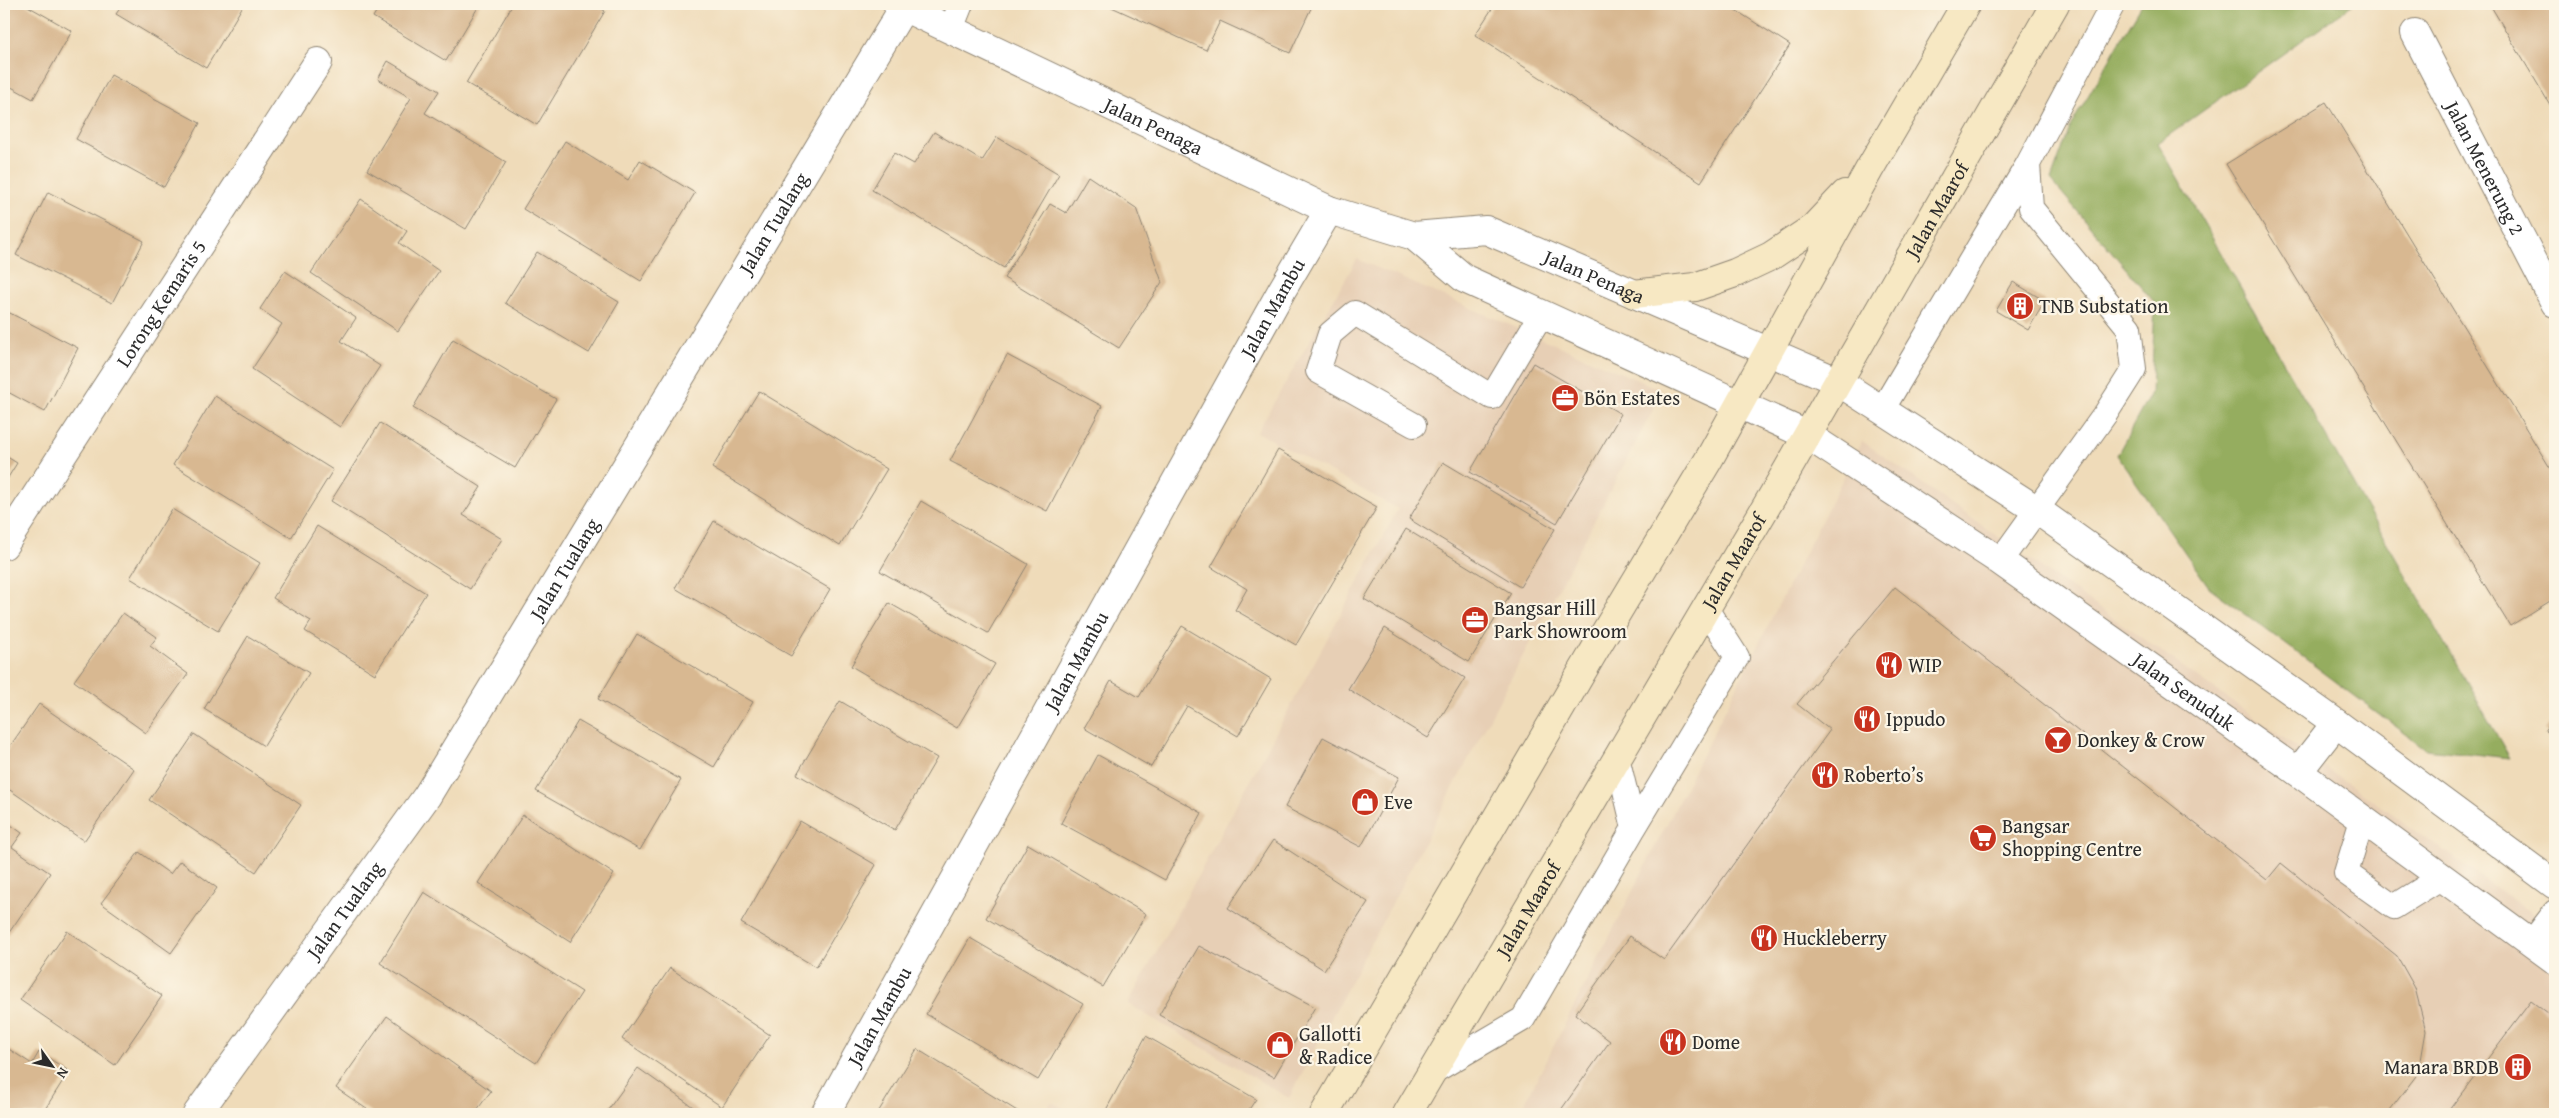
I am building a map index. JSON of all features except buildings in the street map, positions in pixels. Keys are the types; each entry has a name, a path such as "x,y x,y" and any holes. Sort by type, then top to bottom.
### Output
{"main road":[{"path":"1324,1114 1740,403 1869,170 1966,4"},
{"name":"Jalan Maarof","path":"1407,1114 1807,435 2055,4"},
{"path":"1634,294 1695,286 1735,273 1771,256 1813,228 1869,170"}],"street":[{"name":"Jalan Penaga","path":"900,5 1329,210 1414,236 1486,230 1837,381"},
{"name":"Jalan Tualang","path":"197,1114 428,796 900,5"},
{"name":"Jalan Menerung 2","path":"2415,33 2555,303"},
{"name":"Lorong Kemaris 5","path":"4,545 318,62"},
{"name":"Jalan Mambu","path":"825,1114 1277,299 1329,210"},
{"name":"Jalan Penaga","path":"1414,236 1465,279 1807,435"},
{"path":"1837,381 2037,510 2336,723 2555,885"},
{"name":"Jalan Senuduk","path":"1807,435 2000,561 2298,772 2555,960"},
{"path":"2298,772 2336,723"}],"lane":[{"path":"951,29 961,4"},
{"path":"1882,410 2028,164 2112,4"},
{"path":"2000,561 2134,369 2130,328 2030,208 2028,164"},
{"path":"1414,425 1318,371 1330,334 1355,312 1492,397 1542,313"},
{"path":"1429,1074 1523,1019 1634,828 1737,657 1705,607"},
{"path":"1617,757 1634,828"},
{"path":"2362,820 2346,873 2394,907 2442,877"},
{"path":"2532,942 2555,912"}],"shaded area":[{"path":"1357,259 1663,391 1289,1098 1128,1004 1398,509 1257,432"},
{"name":"Bangsar Shopping Centre","path":"1862,441 2555,929 2555,1114 1519,1114"},
{"path":"1051,1102 1076,1114 1044,1114"}],"green space":[{"path":"2142,4 2353,4 2158,143 2510,758 2426,749 2209,587 2117,455 2151,393 2155,303 2051,180 2071,125"}],"place":[{"name":"TNB Substation","path":"2020,306"},
{"name":"Bön Estates","path":"1565,398"},
{"name":"Bangsar Hill Park Showroom","path":"1475,620"},
{"name":"WIP","path":"1889,665"},
{"name":"Ippudo","path":"1867,719"},
{"name":"Donkey & Crow","path":"2058,740"},
{"name":"Roberto’s","path":"1825,775"},
{"name":"Eve","path":"1365,802"},
{"name":"Bangsar Shopping Centre","path":"1983,838"},
{"name":"Huckleberry","path":"1764,938"},
{"name":"Dome","path":"1673,1042"},
{"name":"Gallotti & Radice","path":"1280,1045"},
{"name":"Manara BRDB","path":"2518,1067"}]}
